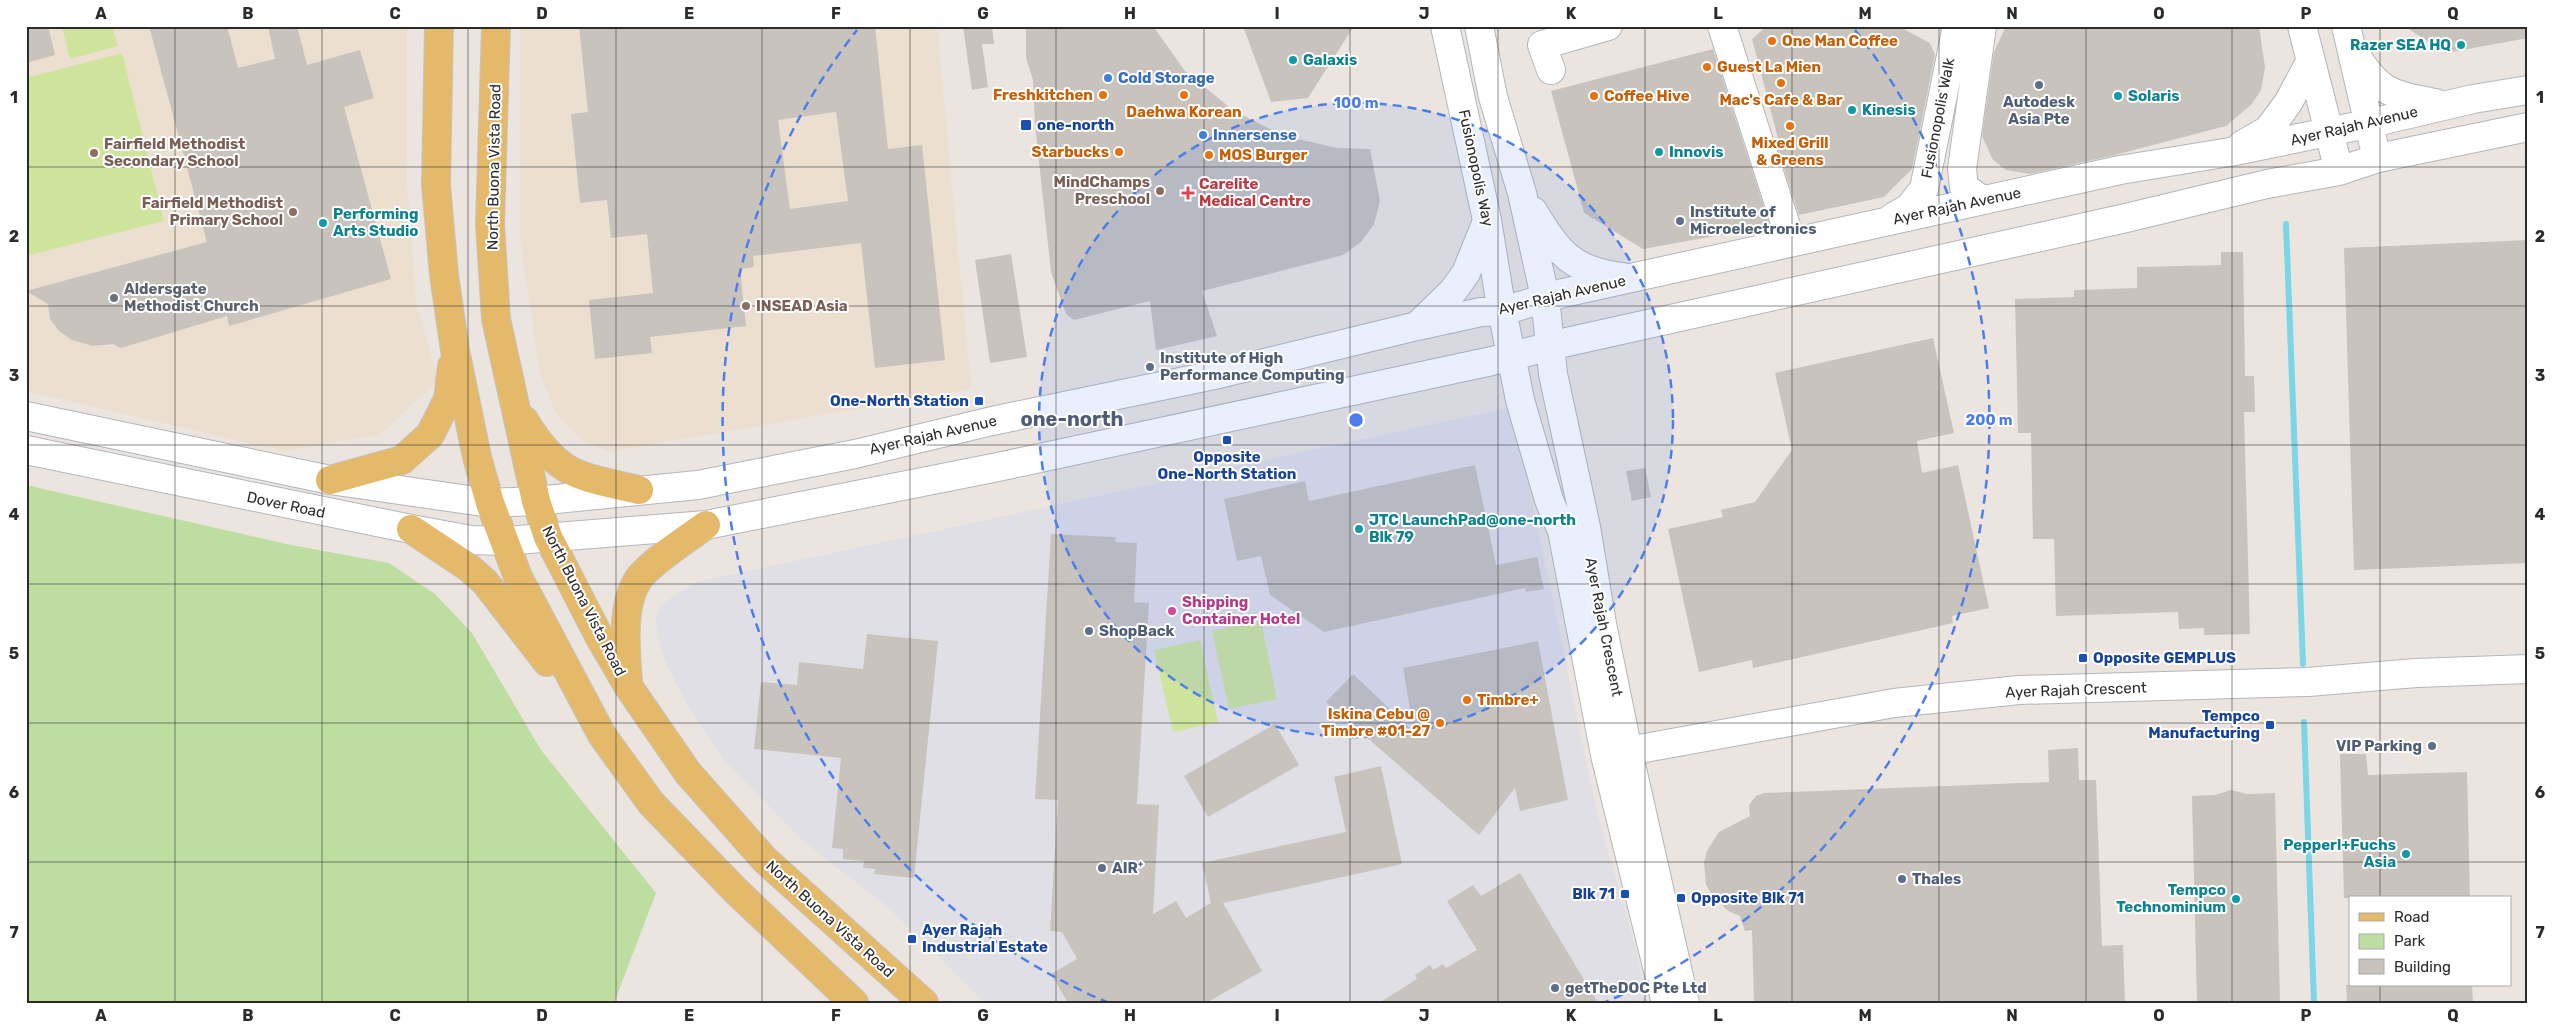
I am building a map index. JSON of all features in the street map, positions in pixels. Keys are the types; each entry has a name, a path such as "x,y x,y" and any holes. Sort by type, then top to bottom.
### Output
{"main road":[{"path":"439,26 436,185 444,275 454,350 490,503 504,541 518,577 602,735"},
{"name":"North Buona Vista Road","path":"496,26 490,224 496,319 536,501 548,537 600,638 628,686 688,773 765,860 924,1003"},
{"path":"330,480 402,460 430,435 448,399 454,350"},
{"path":"515,406 536,440 569,472 639,490"},
{"path":"628,686 628,608 640,578 673,549 706,524"},
{"path":"411,530 468,567 485,582 602,735 651,803 734,890 854,1003"}],"street":[{"name":"Fusionopolis Way","path":"1445,26 1487,220 1503,311"},
{"path":"1479,26 1493,97 1522,193 1546,297"},
{"path":"1551,70 1542,45 1608,26"},
{"path":"1722,26 1787,229"},
{"name":"Fusionopolis Walk","path":"1885,222 1909,208 1924,189 1956,26"},
{"name":"Fusionopolis Walk","path":"1982,26 1962,169 1964,187 1982,200"},
{"path":"2302,26 2339,171"},
{"path":"2347,33 2355,54 2367,73 2392,94 2446,106"},
{"path":"2347,33 2367,124 2378,158"},
{"path":"2230,152 2268,130 2288,103 2310,62"},
{"name":"Ayer Rajah Avenue","path":"536,501 698,485 855,454 992,421 1228,371 1418,326 1482,312 1503,311 1546,297 1982,200 2120,170 2230,152 2528,90"},
{"path":"548,537 706,524 998,467 1474,365 1550,348 1567,342 2126,218 2268,184 2339,171 2378,158 2528,127"},
{"path":"1522,193 1555,247 1577,264 1598,274 1631,278"},
{"path":"1418,326 1453,291 1466,273 1487,220"},
{"name":"Ayer Rajah Crescent","path":"1546,297 1553,374 1586,527 1617,754 1666,1003"},
{"name":"Ayer Rajah Crescent","path":"1503,311 1510,356 1520,400 1550,500 1562,532 1617,754 1685,1003"},
{"path":"1474,365 1502,380 1520,400"},
{"path":"26,416 330,480 490,503 536,501"},
{"name":"Dover Road","path":"26,450 411,530 471,540 504,541 548,537"},
{"name":"Ayer Rajah Crescent","path":"1617,754 1894,703 2019,690 2308,682 2416,673 2528,669"}],"shaded area":[{"name":"Fairfield Methodist Primary School","path":"26,26 407,26 407,182 416,301 438,380 380,435 283,451 26,391"},
{"name":"INSEAD Asia","path":"520,26 937,26 971,389 609,452 583,441 556,414 540,373 520,239"},
{"path":"1513,407 1597,813 1632,935 1648,1003 985,1003 889,908 804,842 723,759 689,708 665,661 657,635 656,620 661,606 697,582"}],"green space":[{"path":"62,26 112,26 118,46 70,59"},
{"name":"Fairfield Methodist Secondary School","path":"122,53 164,221 26,256 26,78"},
{"path":"26,485 291,545 389,563 435,594 472,633 541,750 656,893 614,1003 26,1003"},
{"path":"1261,621 1277,699 1229,709 1212,631"},
{"path":"1200,640 1218,722 1173,732 1154,650"}],"building":[{"path":"26,26 48,26 55,55 26,63"},
{"path":"149,26 227,26 238,68 275,59 268,26 297,26 307,65 360,50 374,98 344,107 391,279 229,326 227,316 121,348 113,344 93,346 72,340 59,331 50,319 48,304 26,291 207,242"},
{"path":"579,26 875,26 888,149 922,145 945,360 875,368 861,243 753,256 754,267 740,269 746,326 650,337 652,353 595,359 589,300 653,293 647,234 611,238 607,200 580,203 571,114 588,112","holes":["836,112 848,201 790,209 778,120"]},
{"path":"963,26 992,26 994,44 982,44 988,87 972,90"},
{"path":"1026,26 1153,26 1185,71 1228,106 1225,106 1286,137 1337,148 1370,149 1380,201 1374,224 1361,242 1343,255 1202,291 1217,336 1156,350 1150,301 1074,320 1066,314 1051,272 1035,125 1033,80 1026,58"},
{"name":"Galaxis","path":"1243,26 1354,26 1308,98 1271,102"},
{"name":"Kinesis","path":"1767,26 1898,26 1930,43 1935,55 1912,169 1884,197 1799,215 1778,150 1781,150 1752,39"},
{"name":"Solaris","path":"2006,26 2259,26 2265,67 2261,90 2251,105 2226,126 2115,155 2030,174 2006,170 1993,160 1982,136 1994,52"},
{"name":"Razer SEA HQ","path":"2404,26 2528,26 2528,38 2446,53"},
{"name":"Innovis","path":"1713,49 1770,226 1643,249 1584,213 1551,91"},
{"path":"2528,240 2528,563 2354,570 2344,248"},
{"path":"2221,252 2243,252 2245,376 2254,376 2255,412 2244,412 2250,634 2204,635 2204,628 2179,629 2178,612 2056,616 2054,539 2033,539 2031,433 2018,433 2015,299 2074,297 2074,290 2137,288 2137,267 2221,265"},
{"path":"1011,254 1027,357 990,363 975,260"},
{"path":"1933,338 1954,433 1917,441 1922,473 1958,465 1989,608 1952,616 1953,623 1753,668 1752,660 1699,672 1668,529 1723,517 1721,510 1755,502 1792,450 1775,373"},
{"name":"JTC LaunchPad@one-north Blk 79","path":"1475,465 1496,565 1537,557 1544,589 1526,592 1525,588 1324,632 1270,595 1261,556 1237,561 1224,499 1305,481 1309,501"},
{"path":"1645,468 1651,497 1632,501 1626,471"},
{"path":"1051,534 1116,537 1115,542 1137,543 1134,602 1149,603 1137,804 1159,805 1153,914 1176,901 1186,918 1211,903 1202,863 1346,832 1334,777 1381,766 1402,864 1223,903 1262,971 1206,1003 1068,1003 1051,974 1077,959 1062,932 1050,931 1058,800 1035,799"},
{"path":"867,634 938,641 914,878 874,874 875,869 863,868 864,861 843,859 843,849 832,848 841,758 754,749 761,682 797,685 799,662 863,669"},
{"path":"1538,641 1568,800 1520,811 1515,788 1479,835 1326,702 1353,674 1414,732 1403,668"},
{"path":"1275,724 1299,765 1208,817 1184,776"},
{"name":"Thales","path":"2078,748 2079,780 2096,780 2102,946 2123,945 2125,1003 1754,1003 1752,930 1745,931 1740,916 1728,911 1712,895 1706,885 1704,862 1707,851 1719,832 1750,816 1749,805 1756,796 1764,793 2049,782 2048,750"},
{"name":"Pepperl+Fuchs Asia","path":"2340,754 2366,754 2368,775 2467,772 2470,896 2349,896 2349,898 2344,898"},
{"name":"Tempco Technominium","path":"2231,790 2247,794 2275,793 2280,1003 2197,1003 2192,796 2215,795"},
{"path":"1520,873 1598,1003 1379,1003 1417,979 1415,975 1430,965 1433,970 1443,964 1446,968 1477,950 1447,901 1473,885 1481,896"},
{"path":"2346,985 2472,986 2473,1003 2347,1003"}],"waterway":[{"path":"2286,224 2303,664"},
{"path":"2304,722 2314,1003"}],"place":[{"name":"One Man Coffee","path":"1772,41"},
{"name":"Razer SEA HQ","path":"2461,45"},
{"name":"Galaxis","path":"1293,60"},
{"name":"Guest La Mien","path":"1707,67"},
{"name":"Cold Storage","path":"1108,78"},
{"name":"Mac's Cafe & Bar","path":"1781,83"},
{"name":"Autodesk Asia Pte","path":"2039,85"},
{"name":"Freshkitchen","path":"1103,95"},
{"name":"Daehwa Korean","path":"1184,95"},
{"name":"Coffee Hive","path":"1594,96"},
{"name":"Solaris","path":"2118,96"},
{"name":"Kinesis","path":"1852,110"},
{"name":"one-north","path":"1026,125"},
{"name":"Mixed Grill & Greens","path":"1790,126"},
{"name":"Innersense","path":"1203,135"},
{"name":"Starbucks","path":"1119,152"},
{"name":"Innovis","path":"1659,152"},
{"name":"Fairfield Methodist Secondary School","path":"94,153"},
{"name":"MOS Burger","path":"1209,155"},
{"name":"MindChamps Preschool","path":"1160,191"},
{"name":"Carelite Medical Centre","path":"1188,193"},
{"name":"Fairfield Methodist Primary School","path":"293,212"},
{"name":"Institute of Microelectronics","path":"1680,221"},
{"name":"Performing Arts Studio","path":"323,223"},
{"name":"Aldersgate Methodist Church","path":"114,298"},
{"name":"INSEAD Asia","path":"746,306"},
{"name":"Institute of High Performance Computing","path":"1150,367"},
{"name":"One-North Station","path":"979,401"},
{"name":"Opposite One-North Station","path":"1227,440"},
{"name":"JTC LaunchPad@one-north Blk 79","path":"1359,529"},
{"name":"Shipping Container Hotel","path":"1172,611"},
{"name":"ShopBack","path":"1089,631"},
{"name":"Opposite GEMPLUS","path":"2083,658"},
{"name":"Timbre+","path":"1467,700"},
{"name":"Iskina Cebu @ Timbre #01-27","path":"1440,723"},
{"name":"Tempco Manufacturing","path":"2270,725"},
{"name":"VIP Parking","path":"2432,746"},
{"name":"Pepperl+Fuchs Asia","path":"2406,854"},
{"name":"AIR⁺","path":"1102,868"},
{"name":"Thales","path":"1902,879"},
{"name":"Blk 71","path":"1625,894"},
{"name":"Opposite Blk 71","path":"1681,898"},
{"name":"Tempco Technominium","path":"2236,899"},
{"name":"Ayer Rajah Industrial Estate","path":"912,939"},
{"name":"getTheDOC Pte Ltd","path":"1555,988"}],"district":[{"name":"one-north","path":"1072,419"}]}
